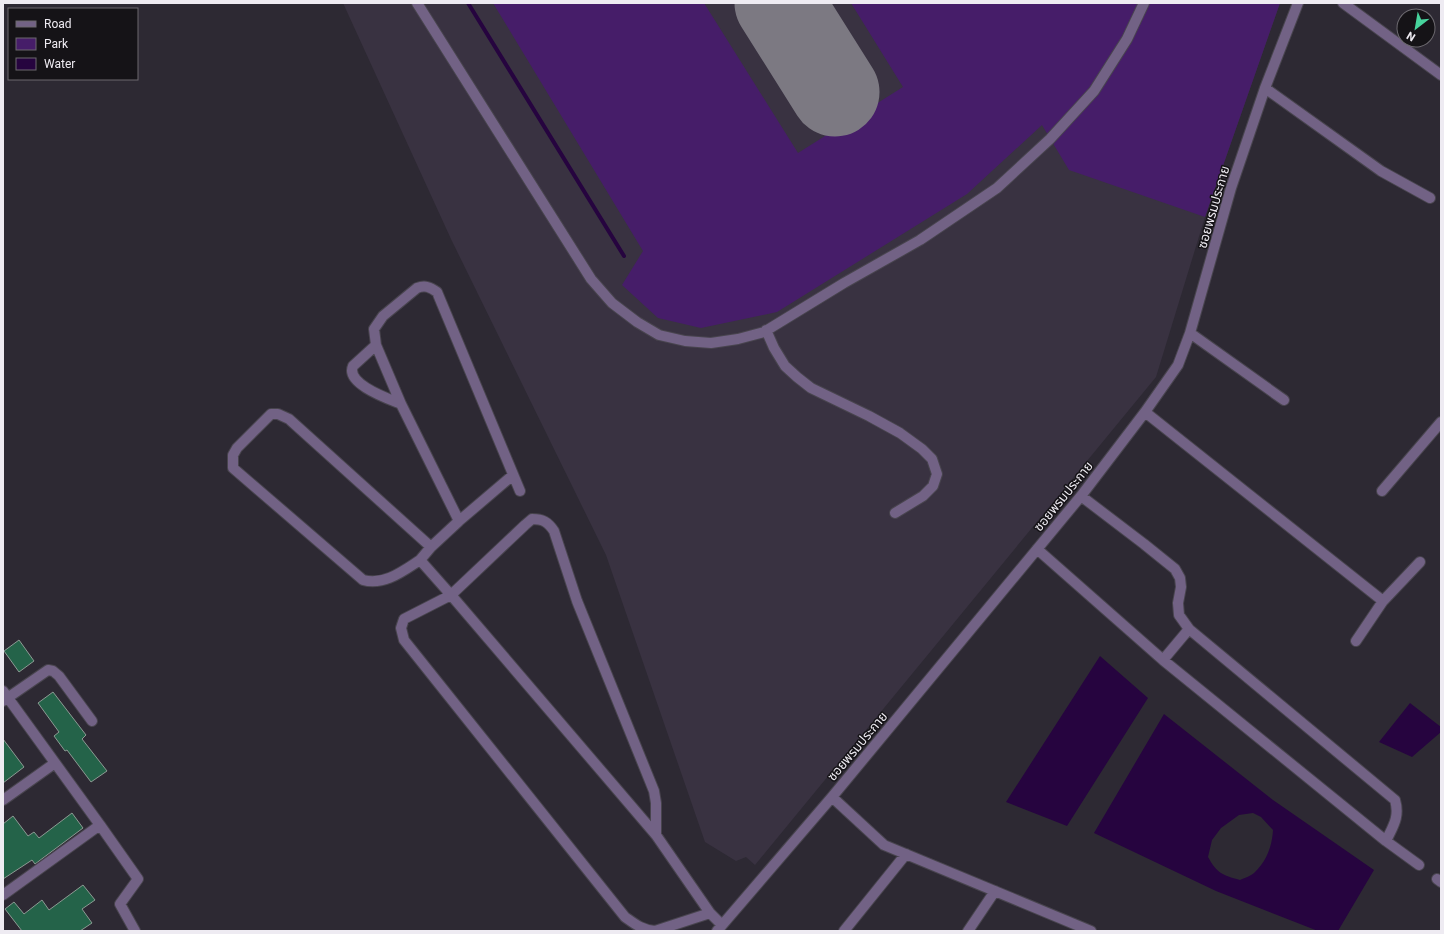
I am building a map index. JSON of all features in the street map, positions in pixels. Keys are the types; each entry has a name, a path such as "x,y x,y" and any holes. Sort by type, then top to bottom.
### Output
{"street":[{"path":"417,3 591,279 612,303 637,322 660,335 685,341 711,343 738,339 766,330 844,283 920,240 997,188 1050,139 1094,91 1127,39 1144,3"},
{"name":"ซอยพรมประกาย","path":"719,928 832,797 1081,496 1145,412 1178,365 1190,334 1231,188 1265,88 1298,3"},
{"path":"1343,3 1441,75"},
{"path":"1265,88 1381,171 1430,198"},
{"path":"459,520 400,404 376,345 374,329 382,316 417,288 424,285 437,292 520,491"},
{"path":"766,330 774,348 785,366 811,388 900,433 922,449 932,459 937,474 933,486 923,496 895,513"},
{"path":"1190,334 1284,400"},
{"path":"376,345 353,366 351,370 352,375 368,389 400,404"},
{"path":"1145,412 1384,601"},
{"path":"431,547 289,419 278,414 271,414 237,448 233,455 233,468 363,580 370,581 378,581 398,574 420,560 459,520 513,475"},
{"path":"1382,491 1441,422"},
{"path":"1081,496 1174,569 1180,578 1181,587 1178,603 1179,615 1189,629 1395,800 1398,815 1386,841"},
{"path":"656,835 656,804 654,791 577,601 554,531 544,520 532,519 451,595 404,619 401,628 404,640 625,916 638,927 655,931 710,913"},
{"path":"1037,549 1163,660 1386,841 1419,865"},
{"path":"420,560 656,835 719,928"},
{"path":"1356,641 1384,601 1420,562"},
{"path":"1163,660 1189,629"},
{"path":"92,721 59,676 53,671 48,670 5,697 55,763 138,879 120,904 135,931"},
{"path":"3,800 55,763"},
{"path":"832,797 884,845 995,891 1079,929 1092,931"},
{"path":"3,896 100,825"},
{"path":"844,931 906,854"},
{"path":"968,931 995,891"}],"shaded area":[{"path":"343,3 1280,3 1205,217 1156,377 755,865 746,857 736,861 705,842 606,555 451,239"}],"green space":[{"path":"493,3 704,3 798,153 903,87 851,3 1280,3 1205,217 1069,170 1042,125 967,194 777,312 701,328 658,318 622,285 643,251"}],"water":[{"path":"1100,656 1148,698 1067,826 1006,802"},
{"path":"1410,703 1441,727 1441,732 1412,757 1379,742"},
{"path":"1164,714 1273,800 1374,870 1338,931 1318,931 1216,891 1094,833","holes":["1253,813 1261,817 1273,830 1270,847 1259,868 1253,874 1240,880 1229,877 1217,870 1208,857 1212,840 1221,828 1239,815"]}],"building":[{"path":"19,640 34,661 19,672 4,651"},
{"path":"53,692 86,735 82,739 107,771 91,782 67,750 65,751 54,736 59,732 38,703"},
{"path":"3,739 24,767 3,783"},
{"path":"72,813 83,828 35,864 32,860 3,879 3,824 13,816 28,836 34,832 39,838"},
{"path":"83,885 95,900 82,909 92,923 80,931 22,931 5,909 14,902 24,914 42,900 49,910"}],"waterway":[{"path":"468,3 624,256"}],"runway":[{"path":"779,3 835,92"}]}
